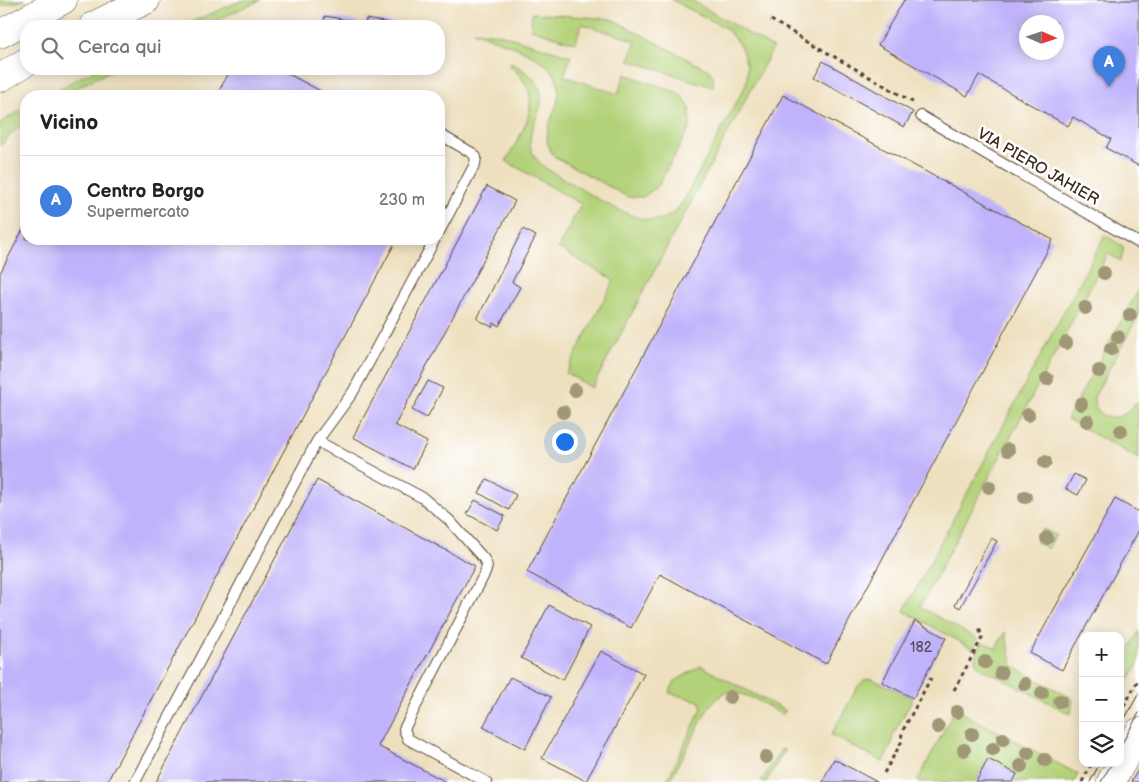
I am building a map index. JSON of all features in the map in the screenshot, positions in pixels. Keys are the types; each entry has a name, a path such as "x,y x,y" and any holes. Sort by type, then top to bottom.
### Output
{"main road":[{"path":"14,22 63,0"},
{"path":"105,20 146,0"},
{"path":"0,78 20,66"},
{"path":"1111,782 1139,732"}],"lane":[{"name":"VIA PIERO JAHIER","path":"922,116 1139,243"},
{"path":"445,137 476,157 475,164 445,221"},
{"path":"135,782 317,440 353,392 432,245"},
{"path":"317,440 423,498 449,520 484,559 487,566 485,574 404,729 408,739 486,782"}],"path":[{"path":"771,20 920,106 922,116"},
{"path":"954,690 982,638 979,627"},
{"path":"884,773 901,743 902,732 931,678"},
{"path":"1124,706 1139,679"},
{"path":"1082,782 1090,767"}],"green space":[{"path":"0,0 25,0 0,6"},
{"path":"243,0 260,0 217,20 196,20"},
{"path":"672,0 691,0 773,48 592,388 566,373 614,280 558,248 581,204 506,161 526,124 530,100 528,89 521,77 509,65 511,63 531,77 540,90 541,103 532,129 530,142 534,155 547,169 628,214 651,220 662,219 675,211 685,198 747,80 747,66 741,47 727,29"},
{"path":"532,13 612,19 708,70 713,76 713,85 712,87 629,60 636,41 582,24 575,43 531,29"},
{"path":"474,31 499,34 571,56 564,76 618,94 625,74 676,92 684,98 690,109 690,127 658,186 643,197 628,197 555,157 548,145 547,134 558,100 559,88 555,76 545,64 530,54"},
{"path":"85,75 103,75 71,90 56,90"},
{"path":"20,111 20,125 0,146 0,123"},
{"path":"1105,235 1124,247 1121,261 1108,254 920,607 978,639 973,649 904,611"},
{"path":"1139,289 1139,314 1094,397 1099,412 1110,418 1124,414 1135,403 1139,405 1139,459 1067,419"},
{"path":"1042,529 1056,535 1048,549 1036,542"},
{"path":"1139,631 1139,662 1124,689 1124,659"},
{"path":"1005,632 1013,666 1073,699 1071,714 978,665 975,659 983,642 996,648"},
{"path":"701,666 786,711 781,715 754,699 732,692 725,692 710,705 669,782 666,782 702,708 699,701 669,693 675,681"},
{"path":"872,679 913,698 893,735 892,744 883,762 831,735 858,686 864,680"},
{"path":"955,709 1078,774 1074,782 1013,782 1017,774 988,759 976,782 917,782"},
{"path":"781,749 785,750 766,782 761,782"}],"building":[{"path":"904,0 1139,0 1139,166 1106,148 1111,139 1073,117 1068,126 979,75 967,96 878,45"},
{"path":"325,16 348,20 324,20"},
{"path":"823,61 913,112 904,127 814,77"},
{"path":"228,75 290,75 319,90 219,90"},
{"path":"783,95 1053,240 826,664 660,574 631,628 527,572"},
{"path":"487,186 515,201 395,425 427,442 413,469 353,437"},
{"path":"523,229 536,236 512,282 520,287 499,326 494,323 492,327 477,319"},
{"path":"20,235 20,245 394,245 107,782 0,782 0,273"},
{"path":"428,381 443,388 427,418 412,410"},
{"path":"1074,474 1086,480 1078,495 1066,489"},
{"path":"487,479 516,495 509,510 479,493"},
{"path":"317,480 475,566 378,746 446,782 156,782"},
{"path":"1115,499 1139,512 1139,530 1083,632 1079,632 1079,639 1062,670 1030,653"},
{"path":"475,500 505,516 497,530 467,514"},
{"path":"991,538 997,541 960,608 955,605"},
{"path":"549,605 590,627 563,680 521,658"},
{"path":"915,621 946,638 913,698 882,682"},
{"path":"601,651 644,674 586,781 542,758"},
{"path":"510,677 551,697 525,749 483,727"},
{"path":"834,759 877,782 822,782"},
{"path":"988,759 1017,774 1013,782 976,782"},
{"path":"1139,768 1139,782 1131,782"}],"tram line":[{"path":"1123,722 1139,693"},
{"path":"1124,740 1139,713"},
{"path":"1090,782 1098,767"},
{"path":"1101,782 1110,767"}],"place":[{"name":"Centro Borgo","path":"1109,87"}]}
